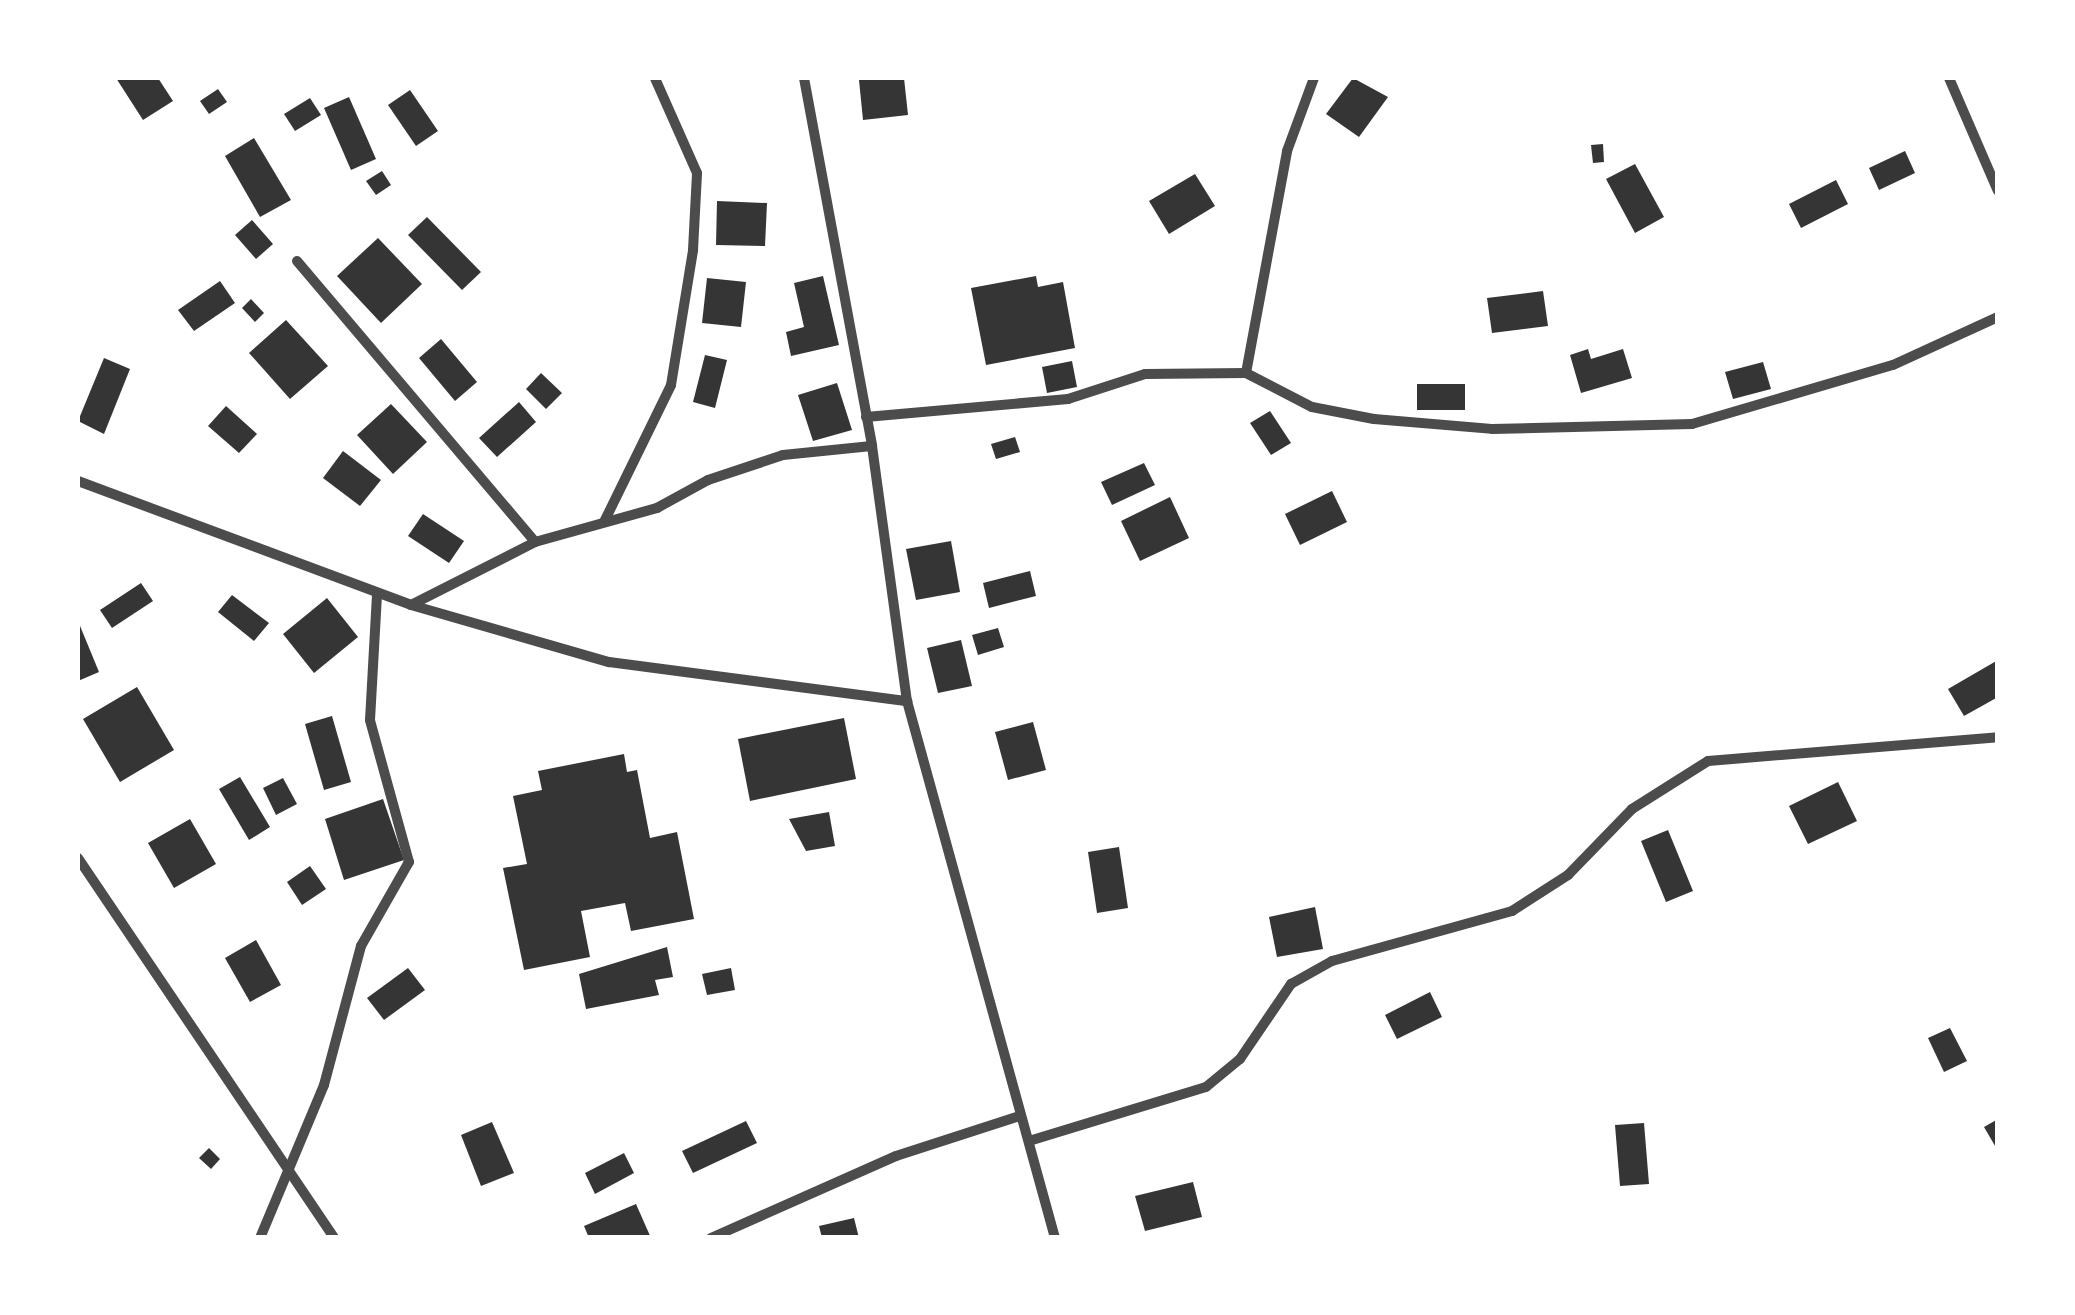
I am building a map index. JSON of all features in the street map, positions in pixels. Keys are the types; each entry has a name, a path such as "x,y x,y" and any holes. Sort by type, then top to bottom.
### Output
{"street":[{"path":"605,520 671,385 693,250 698,173 655,78"},
{"path":"804,78 872,446 907,701 1055,1238"},
{"path":"1246,372 1287,150 1314,78"},
{"path":"1950,78 1998,191"},
{"path":"297,261 535,542"},
{"path":"866,417 1068,399 1145,374 1246,372 1312,406 1374,419 1492,429 1692,424 1875,371 1998,317"},
{"path":"411,605 535,542 783,454 872,446"},
{"path":"78,481 411,605 609,662 907,701"},
{"path":"260,1238 291,1180 361,946 409,862 370,720 377,593"},
{"path":"1029,1141 1206,1087 1240,1060 1291,984 1332,961 1512,911 1568,875 1632,809 1708,761 1998,737"},
{"path":"78,858 291,1180 334,1238"},
{"path":"711,1238 896,1156 1020,1116"}],"building":[{"path":"116,78 158,78 173,101 143,120"},
{"path":"904,78 908,115 863,120 859,80"},
{"path":"1353,78 1388,97 1359,137 1326,114"},
{"path":"218,89 227,102 209,114 200,101"},
{"path":"410,90 438,131 416,146 388,105"},
{"path":"349,97 376,159 351,170 324,108"},
{"path":"310,98 321,115 295,131 284,114"},
{"path":"254,138 291,200 260,217 225,156"},
{"path":"1603,144 1604,162 1593,163 1591,145"},
{"path":"1905,151 1915,173 1879,190 1869,168"},
{"path":"1635,164 1664,217 1635,233 1606,179"},
{"path":"382,171 391,185 376,195 366,181"},
{"path":"1195,174 1215,206 1169,234 1149,201"},
{"path":"1836,180 1848,204 1801,228 1789,204"},
{"path":"717,201 767,203 765,246 716,245"},
{"path":"427,217 481,272 462,290 408,235"},
{"path":"252,220 273,244 256,259 235,235"},
{"path":"378,238 422,284 381,323 337,276"},
{"path":"823,276 839,345 791,356 786,332 804,327 794,283"},
{"path":"1036,276 1038,287 1063,282 1075,348 986,365 971,288"},
{"path":"707,278 746,282 741,327 702,323"},
{"path":"220,281 235,303 194,331 178,310"},
{"path":"1543,291 1548,326 1492,333 1487,298"},
{"path":"251,299 264,313 255,322 242,308"},
{"path":"286,320 328,366 290,399 249,353"},
{"path":"441,339 477,382 455,401 419,358"},
{"path":"1588,349 1591,359 1623,349 1632,378 1581,393 1570,355"},
{"path":"705,355 727,360 715,408 693,402"},
{"path":"104,358 130,369 104,434 78,421"},
{"path":"1072,361 1077,387 1047,393 1042,367"},
{"path":"1763,362 1771,389 1733,399 1725,372"},
{"path":"541,373 562,393 546,409 526,389"},
{"path":"837,383 852,430 813,441 798,395"},
{"path":"1417,384 1465,384 1465,410 1417,410"},
{"path":"519,402 536,422 497,457 479,438"},
{"path":"391,404 427,442 393,474 357,435"},
{"path":"226,406 257,434 239,453 208,426"},
{"path":"1270,411 1291,443 1271,455 1250,423"},
{"path":"1015,437 1020,452 996,459 991,444"},
{"path":"343,451 381,480 360,506 323,478"},
{"path":"1144,463 1155,485 1112,505 1101,482"},
{"path":"1332,491 1347,522 1300,545 1285,514"},
{"path":"1170,497 1189,538 1140,561 1121,521"},
{"path":"423,514 464,541 449,563 408,536"},
{"path":"951,541 960,592 916,600 906,549"},
{"path":"1030,571 1036,596 989,608 983,583"},
{"path":"141,583 153,601 112,628 100,610"},
{"path":"232,595 269,623 254,641 218,612"},
{"path":"327,598 358,637 314,673 283,634"},
{"path":"78,621 99,672 78,681"},
{"path":"998,628 1004,647 978,655 972,635"},
{"path":"961,640 972,686 938,693 927,648"},
{"path":"1998,660 1998,697 1964,716 1948,689"},
{"path":"137,687 174,750 120,782 83,719"},
{"path":"332,716 351,782 324,790 305,724"},
{"path":"844,718 856,779 750,801 738,739"},
{"path":"1033,722 1046,770 1008,780 995,732"},
{"path":"624,754 627,772 637,770 650,838 677,832 694,919 631,931 625,903 581,911 590,957 524,970 503,868 527,864 513,796 542,790 538,771"},
{"path":"240,777 270,827 249,840 219,789"},
{"path":"283,778 297,804 276,815 263,788"},
{"path":"1838,782 1857,821 1808,844 1789,806"},
{"path":"383,799 404,860 344,880 325,819"},
{"path":"829,812 835,846 806,851 789,819"},
{"path":"190,819 216,864 174,888 148,843"},
{"path":"1668,830 1693,891 1666,902 1641,841"},
{"path":"1119,847 1128,908 1097,913 1088,852"},
{"path":"310,866 326,889 302,905 287,882"},
{"path":"1315,907 1323,949 1277,957 1269,917"},
{"path":"256,940 281,985 250,1002 225,958"},
{"path":"667,947 673,977 655,980 659,995 586,1009 579,974"},
{"path":"408,968 425,990 384,1020 367,998"},
{"path":"731,968 735,990 707,995 702,974"},
{"path":"1430,992 1442,1017 1397,1039 1385,1015"},
{"path":"1950,1028 1967,1061 1944,1072 1928,1038"},
{"path":"1998,1119 1998,1151 1984,1127"},
{"path":"746,1121 757,1143 693,1173 682,1151"},
{"path":"492,1122 514,1173 481,1186 461,1135"},
{"path":"1644,1123 1649,1184 1620,1186 1615,1125"},
{"path":"209,1148 220,1159 211,1169 199,1158"},
{"path":"624,1153 634,1173 595,1194 585,1173"},
{"path":"1193,1182 1202,1217 1145,1231 1135,1196"},
{"path":"636,1204 651,1238 589,1238 584,1226"},
{"path":"854,1218 859,1238 822,1238 819,1226"}]}
